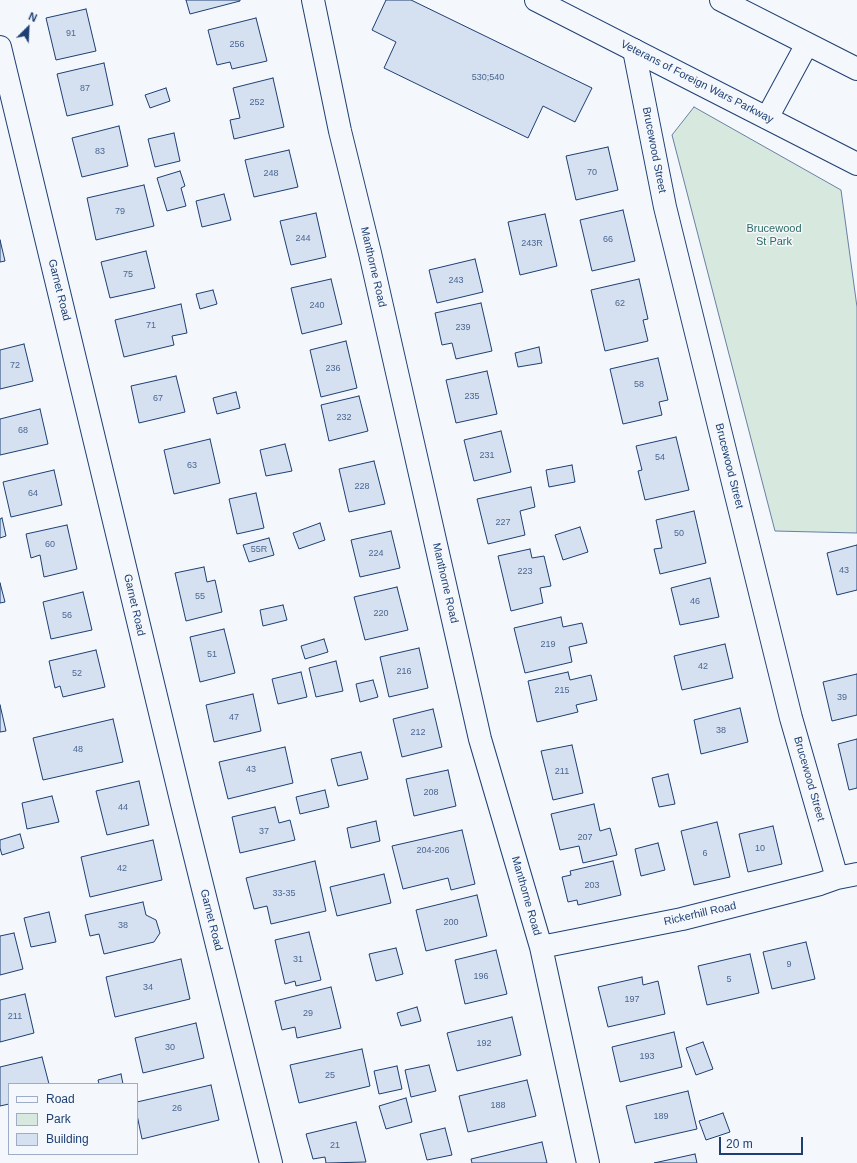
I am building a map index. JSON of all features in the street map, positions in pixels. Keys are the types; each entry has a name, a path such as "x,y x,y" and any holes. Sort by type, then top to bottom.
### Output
{"main road":[{"name":"Manthorne Road","path":"313,0 340,131 370,253 480,739 541,947 588,1163"},
{"name":"Veterans of Foreign Wars Parkway","path":"536,0 857,164"},
{"path":"721,0 857,69"},
{"path":"767,118 807,44"},
{"name":"Garnet Road","path":"0,46 184,812 271,1163"},
{"name":"Brucewood Street","path":"634,50 665,207 791,718 847,876"},
{"name":"Rickerhill Road","path":"541,947 682,919 847,876"}],"green space":[{"name":"Brucewood St Park","path":"694,107 841,190 857,307 857,533 775,531 672,135"}],"building":[{"path":"186,0 240,0 240,1 190,14"},
{"path":"386,0 411,0 592,88 575,122 543,106 528,138 384,68 396,42 372,30"},
{"path":"86,9 96,51 56,60 46,18"},
{"path":"256,18 267,61 232,69 230,62 217,65 208,30"},
{"path":"104,63 113,105 67,116 57,74"},
{"path":"273,78 284,127 234,139 230,120 240,118 233,88"},
{"path":"166,88 170,101 150,108 145,95"},
{"path":"119,126 128,166 82,177 72,138"},
{"path":"174,133 180,161 155,167 148,139"},
{"path":"608,147 618,190 576,200 566,156"},
{"path":"289,150 298,187 254,197 245,160"},
{"path":"180,171 185,186 181,188 186,206 167,211 157,178"},
{"path":"144,185 154,226 96,240 87,198"},
{"path":"224,194 231,220 202,227 196,201"},
{"path":"623,210 635,261 592,271 580,220"},
{"path":"316,213 326,257 291,265 280,221"},
{"path":"545,214 557,266 520,275 508,222"},
{"path":"0,240 5,261 0,262"},
{"path":"146,251 155,288 110,298 101,262"},
{"path":"475,259 483,292 437,303 429,270"},
{"path":"331,279 342,324 302,334 291,288"},
{"path":"639,279 648,319 643,320 648,341 605,351 591,290"},
{"path":"213,290 217,304 200,309 196,294"},
{"path":"481,303 492,351 456,359 452,343 442,345 435,313"},
{"path":"181,304 187,333 172,336 174,345 124,357 115,320"},
{"path":"346,341 357,388 321,397 310,350"},
{"path":"24,344 33,381 0,389 0,350"},
{"path":"539,347 542,363 518,367 515,353"},
{"path":"658,358 668,400 659,402 662,415 623,424 610,369"},
{"path":"487,371 497,414 456,423 446,380"},
{"path":"176,376 185,412 139,423 131,386"},
{"path":"236,392 240,408 217,414 213,398"},
{"path":"359,396 368,431 329,441 321,405"},
{"path":"40,409 48,444 0,455 0,419"},
{"path":"501,431 511,472 474,481 464,440"},
{"path":"676,437 689,490 645,500 638,471 642,470 636,446"},
{"path":"210,439 220,483 174,494 164,450"},
{"path":"285,444 292,471 266,476 260,450"},
{"path":"374,461 385,504 349,512 339,469"},
{"path":"572,465 575,482 549,487 546,470"},
{"path":"54,470 62,505 11,517 3,482"},
{"path":"531,487 535,507 520,511 525,535 488,544 477,499"},
{"path":"256,493 264,528 237,534 229,499"},
{"path":"694,511 706,563 660,574 654,549 662,548 656,520"},
{"path":"2,518 6,536 0,538 0,519"},
{"path":"320,523 325,540 299,549 293,533"},
{"path":"67,525 77,569 44,577 40,555 31,558 26,534"},
{"path":"580,527 588,552 563,560 555,535"},
{"path":"391,531 400,568 360,577 351,540"},
{"path":"269,538 274,555 249,562 243,545"},
{"path":"857,545 857,590 837,595 827,553"},
{"path":"530,549 532,558 544,556 551,586 540,588 543,603 511,611 498,556"},
{"path":"204,567 207,582 215,580 222,612 186,621 175,573"},
{"path":"710,578 719,617 680,625 671,588"},
{"path":"0,583 5,602 0,603"},
{"path":"397,587 408,630 365,640 354,597"},
{"path":"83,592 92,630 51,639 43,602"},
{"path":"283,605 287,620 263,626 260,610"},
{"path":"561,617 563,627 582,623 587,643 569,647 572,662 525,673 514,628"},
{"path":"224,629 235,673 200,682 190,637"},
{"path":"324,639 328,652 305,659 301,646"},
{"path":"725,644 733,678 682,690 674,656"},
{"path":"419,648 428,688 389,697 380,657"},
{"path":"96,650 105,687 63,697 60,686 55,688 49,661"},
{"path":"336,661 343,691 316,697 309,668"},
{"path":"301,672 307,697 278,704 272,679"},
{"path":"568,672 570,680 591,675 597,700 576,705 578,712 537,722 528,681"},
{"path":"857,674 857,715 832,721 823,682"},
{"path":"373,680 378,697 360,702 356,684"},
{"path":"253,694 261,731 214,742 206,705"},
{"path":"0,705 6,731 0,732"},
{"path":"740,708 748,742 701,754 694,720"},
{"path":"433,709 442,747 402,757 393,719"},
{"path":"113,719 123,762 43,780 33,738"},
{"path":"857,739 857,788 849,790 838,744"},
{"path":"572,745 583,793 553,800 541,751"},
{"path":"285,747 293,783 228,799 219,762"},
{"path":"361,752 368,779 338,786 331,759"},
{"path":"448,770 456,806 414,816 406,779"},
{"path":"668,774 675,804 659,807 652,778"},
{"path":"139,781 149,825 107,835 96,791"},
{"path":"325,790 329,807 300,814 296,797"},
{"path":"52,796 59,822 27,829 22,803"},
{"path":"594,804 600,831 610,828 617,855 583,863 579,846 560,850 551,814"},
{"path":"275,807 279,823 290,820 295,840 240,853 232,817"},
{"path":"376,821 380,841 351,848 347,828"},
{"path":"717,822 730,877 694,885 681,831"},
{"path":"773,826 782,864 748,872 739,834"},
{"path":"462,830 475,884 451,890 448,878 403,889 392,846"},
{"path":"20,834 24,848 2,855 0,840"},
{"path":"153,840 162,880 90,897 81,857"},
{"path":"658,843 665,870 641,876 635,849"},
{"path":"315,861 326,911 271,924 267,906 254,909 246,878"},
{"path":"613,861 621,895 578,905 577,900 568,902 562,877 571,875 570,871"},
{"path":"384,874 391,903 337,916 330,887"},
{"path":"477,895 487,936 426,951 416,910"},
{"path":"143,902 146,915 156,920 160,933 154,942 104,954 99,934 90,936 85,915"},
{"path":"49,912 56,942 31,947 24,918"},
{"path":"309,932 321,980 296,986 295,981 285,984 275,940"},
{"path":"14,933 23,969 0,975 0,936"},
{"path":"806,942 815,979 772,989 763,952"},
{"path":"396,948 403,974 376,981 369,954"},
{"path":"496,950 507,994 465,1004 455,960"},
{"path":"750,954 759,993 707,1005 698,966"},
{"path":"181,959 190,999 115,1017 106,977"},
{"path":"642,977 643,985 658,981 665,1014 608,1027 598,987"},
{"path":"331,987 341,1028 297,1038 295,1027 282,1030 275,1001"},
{"path":"25,994 34,1033 0,1042 0,1000"},
{"path":"417,1007 421,1021 401,1026 397,1013"},
{"path":"512,1017 521,1055 457,1071 447,1033"},
{"path":"196,1023 204,1058 143,1073 135,1038"},
{"path":"674,1032 682,1067 620,1082 612,1047"},
{"path":"703,1042 713,1069 696,1075 686,1048"},
{"path":"362,1049 370,1086 299,1103 290,1065"},
{"path":"42,1057 49,1083 8,1083 8,1104 0,1106 0,1067"},
{"path":"429,1065 436,1091 411,1097 405,1070"},
{"path":"397,1066 402,1089 379,1094 374,1071"},
{"path":"121,1074 123,1083 99,1083 98,1080"},
{"path":"527,1080 536,1116 468,1132 459,1096"},
{"path":"211,1085 219,1120 142,1139 138,1120 138,1102"},
{"path":"688,1091 697,1129 635,1143 626,1106"},
{"path":"406,1098 412,1122 386,1129 379,1106"},
{"path":"723,1113 730,1132 706,1140 699,1121"},
{"path":"356,1122 366,1162 326,1163 325,1157 313,1159 306,1134"},
{"path":"445,1128 452,1155 427,1160 420,1134"},
{"path":"542,1142 547,1163 472,1163 471,1159"},
{"path":"695,1154 697,1163 654,1163"}]}
